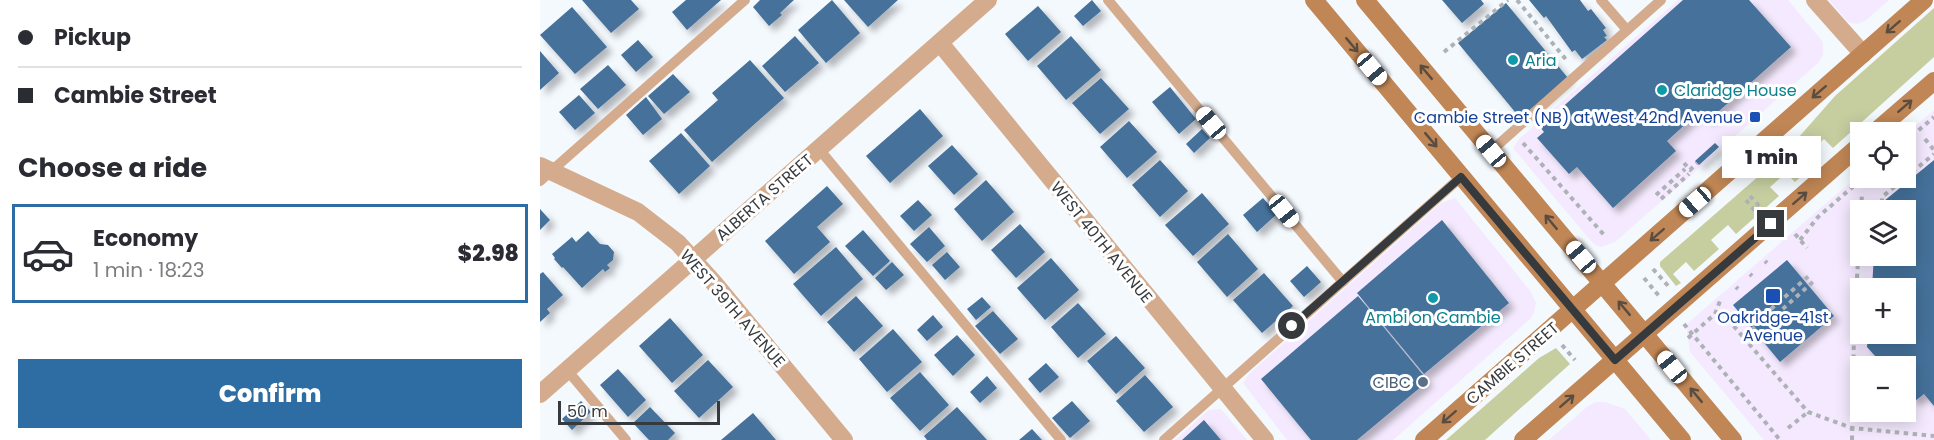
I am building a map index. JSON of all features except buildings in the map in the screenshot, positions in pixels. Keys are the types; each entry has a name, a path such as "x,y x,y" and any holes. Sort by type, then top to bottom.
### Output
{"main road":[{"path":"1314,0 1682,440"},
{"path":"1365,0 1734,440"},
{"name":"CAMBIE STREET","path":"1424,440 1924,0"},
{"path":"1887,122 1934,81"},
{"path":"1523,440 1850,154"}],"street":[{"name":"ALBERTA STREET","path":"540,394 988,0"},
{"path":"1815,0 1863,54"},
{"name":"WEST 40TH AVENUE","path":"939,43 1265,440"},
{"name":"WEST 39TH AVENUE","path":"544,172 638,212 678,243 844,440"}],"lane":[{"path":"544,172 745,0"},
{"path":"1108,0 1342,282"},
{"path":"1602,0 1627,30"},
{"path":"1491,151 1661,0"},
{"path":"819,149 1061,440"},
{"path":"1164,440 1461,177"},
{"path":"567,370 626,440"}],"path":[{"path":"1444,52 1508,0"},
{"path":"1517,0 1578,74"},
{"path":"1916,133 1934,117"},
{"path":"1916,168 1934,152 1924,139"},
{"path":"1523,143 1605,236"},
{"path":"1684,163 1690,170 1697,163"},
{"path":"1656,195 1685,169"},
{"path":"1660,199 1689,174"},
{"path":"1800,240 1818,217 1851,188"},
{"path":"1882,200 1882,197 1892,188"},
{"path":"1862,194 1862,200"},
{"path":"1795,234 1807,248"},
{"path":"1852,440 1858,266"},
{"path":"1653,269 1673,291"},
{"path":"1771,309 1811,274"},
{"path":"1644,278 1661,297"},
{"path":"1776,315 1816,279"},
{"path":"1688,338 1715,314 1720,301"},
{"path":"1728,319 1808,412 1852,428 1934,436"},
{"path":"1685,325 1780,440"},
{"path":"1743,337 1755,327"},
{"path":"1562,345 1575,360"},
{"path":"1788,428 1808,412"}],"shaded area":[{"name":"Claridge House","path":"1678,0 1788,0 1823,42 1823,55 1819,62 1615,242 1601,247 1590,240 1513,148 1519,139"},
{"path":"1829,0 1889,0 1865,21 1857,24 1848,22"},
{"path":"1934,110 1934,440 1764,440 1690,352 1688,323 1850,183 1850,188 1916,188 1916,126"},
{"path":"1455,198 1531,292 1536,303 1531,318 1393,440 1287,440 1243,383 1249,374 1441,203"},
{"path":"1596,402 1605,402 1625,409 1651,440 1549,440 1588,406"},
{"path":"1221,409 1247,440 1175,440 1209,410"}],"green space":[{"path":"1934,8 1934,57 1862,122 1850,122 1850,133 1833,148 1824,139 1812,151 1820,159 1795,182 1786,173 1770,187 1779,196 1736,234 1728,225 1711,240 1719,249 1694,271 1686,262 1673,274 1681,283 1676,286 1660,266 1660,262 1784,154 1835,96"},
{"path":"1556,348 1570,364 1485,440 1446,440 1539,358"}],"place":[{"name":"Aria","path":"1513,60"},
{"name":"Claridge House","path":"1662,90"},
{"name":"Cambie Street (NB) at West 42nd Avenue","path":"1755,117"},
{"name":"Oakridge-41st Avenue","path":"1773,296"},
{"name":"Ambi on Cambie","path":"1433,298"},
{"name":"CIBC","path":"1423,382"}],"route":[{"path":"1292,326 1461,177 1615,360 1771,224"}]}
